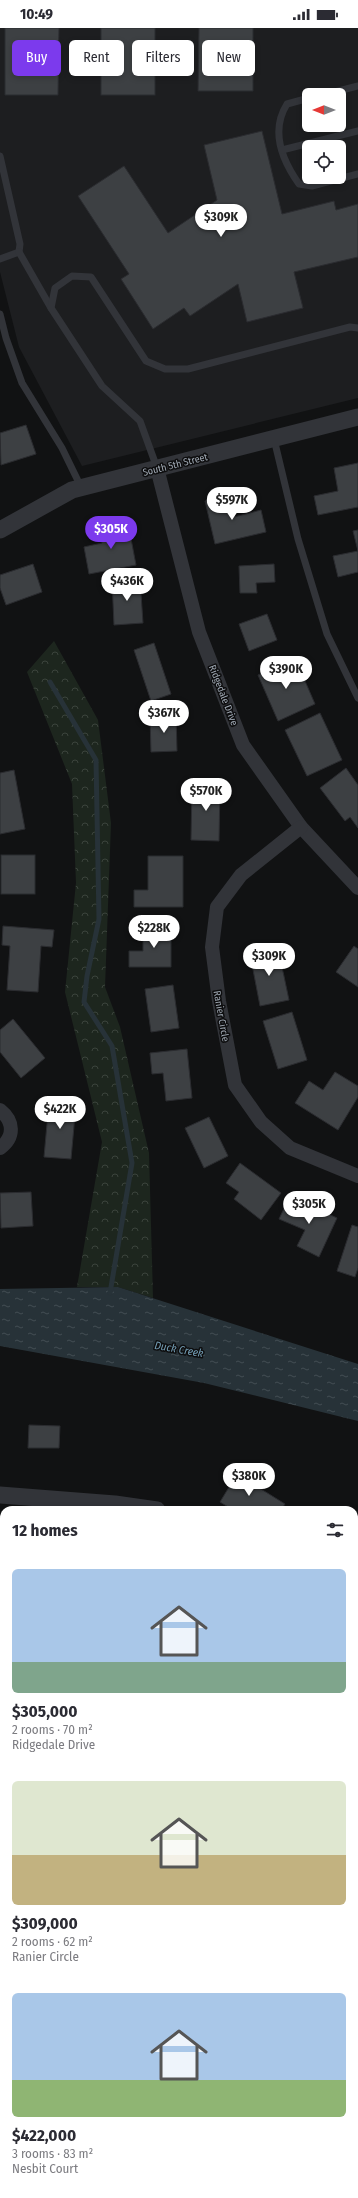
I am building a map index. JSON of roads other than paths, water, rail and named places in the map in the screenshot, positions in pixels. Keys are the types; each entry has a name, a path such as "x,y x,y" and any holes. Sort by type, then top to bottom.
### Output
{"street":[{"name":"South 5th Street","path":"0,530 72,490 81,487 358,417"},
{"name":"Ridgedale Drive","path":"157,468 199,632 243,745 301,827 358,888"},
{"name":"Ranier Circle","path":"301,827 241,875 217,907 212,947 219,1001 235,1085 261,1122 290,1148 358,1176"},
{"path":"0,1110 9,1119 11,1126 9,1138 0,1148"},
{"path":"0,1495 129,1506"}],"lane":[{"path":"346,89 358,86"},
{"path":"302,100 287,104 280,116 278,136 288,168 299,184 312,186 358,174"},
{"path":"282,150 358,131"},
{"path":"0,156 20,244 19,252 51,308 102,386 140,421 157,468"},
{"path":"0,259 19,252"},
{"path":"51,308 55,288 72,276 91,277 146,361 165,368 188,370 350,327 358,328"},
{"path":"0,314 22,383 62,448 81,487"},
{"path":"274,439 298,539 327,634 358,698"}],"water":[{"name":"Duck Creek","path":"118,1287 358,1364 358,1421 204,1383 0,1346 0,1289"}],"waterway":[{"path":"50,682 96,760 99,919 87,976 84,1002 112,1046 132,1163 110,1293"}]}
